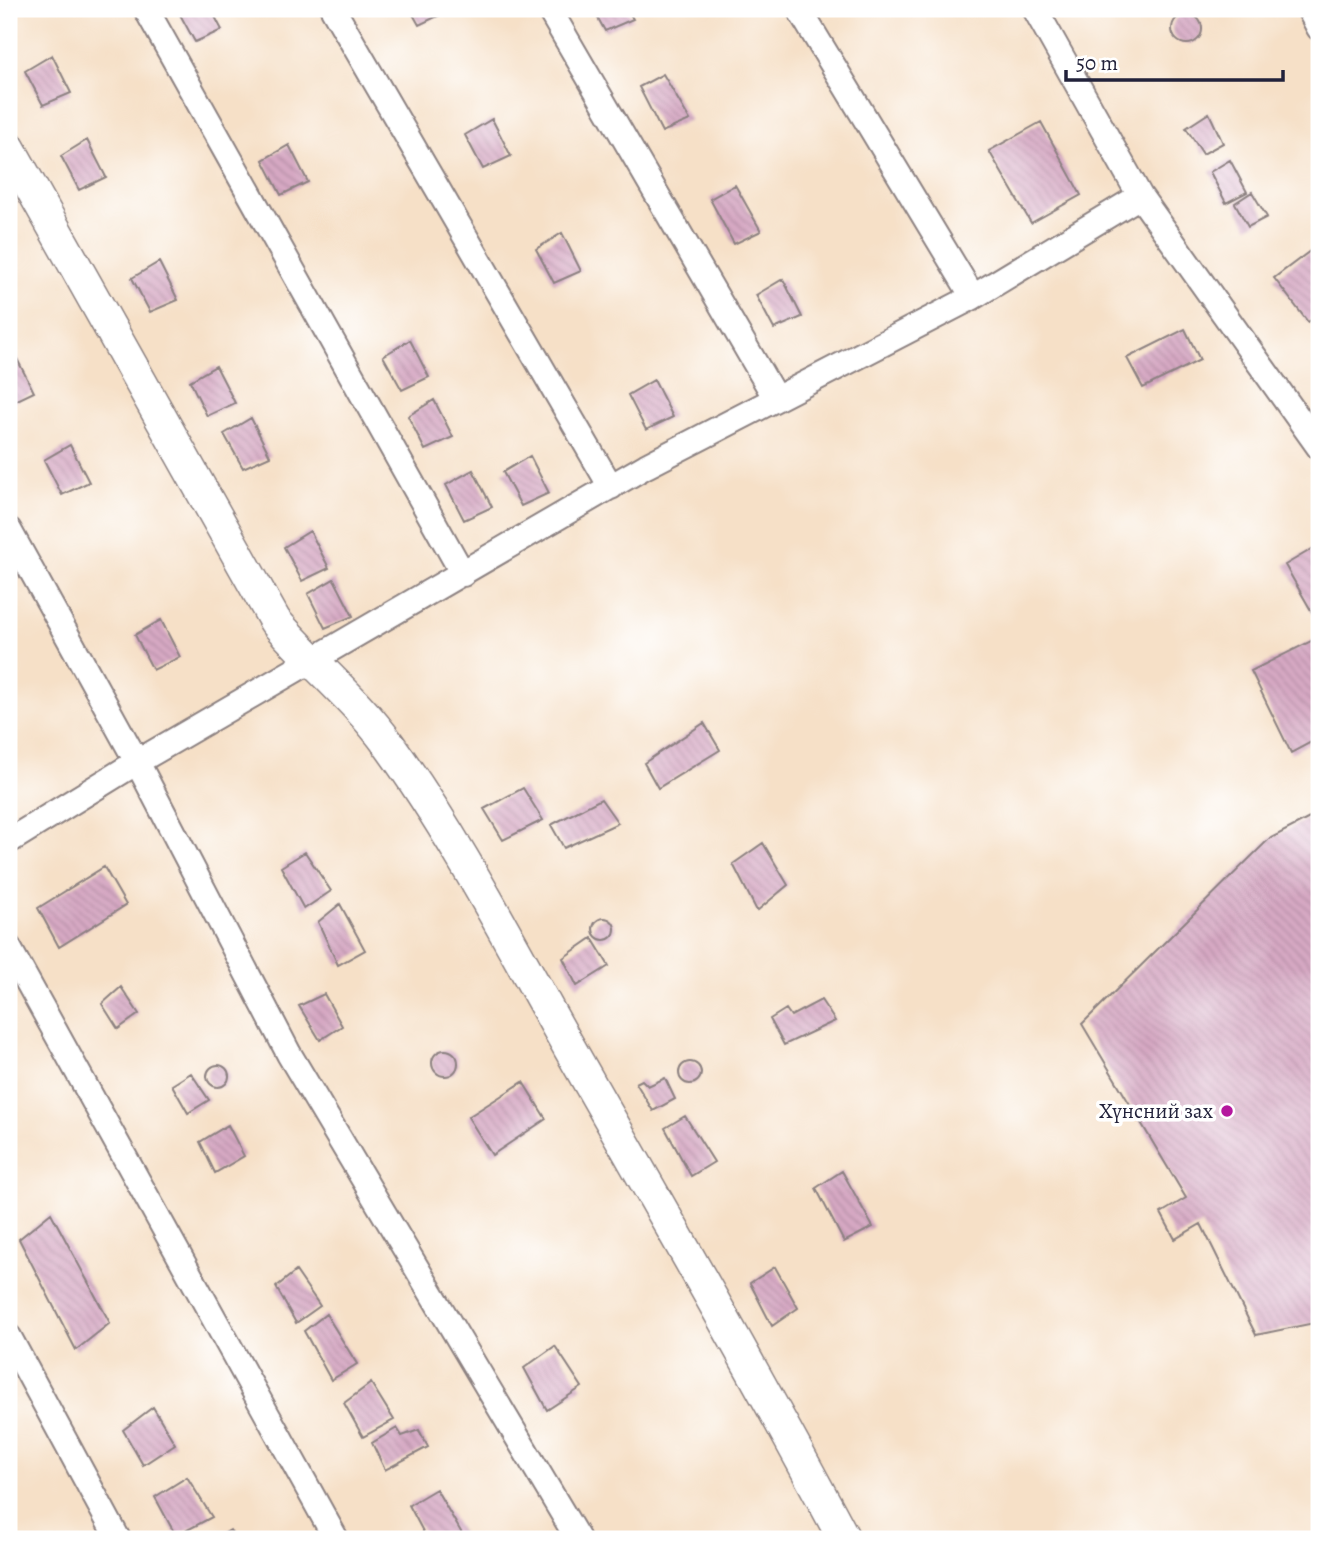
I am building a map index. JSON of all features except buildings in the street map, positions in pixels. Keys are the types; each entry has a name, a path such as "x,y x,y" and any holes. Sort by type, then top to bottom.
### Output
{"street":[{"path":"146,9 463,574"},
{"path":"333,9 611,486"},
{"path":"549,9 776,399"},
{"path":"799,9 973,297"},
{"path":"1035,9 1140,196 1319,447"},
{"path":"1309,9 1319,28"},
{"path":"9,148 275,621 310,662 353,701 389,744 458,853 761,1384 844,1539"},
{"path":"9,841 137,762 611,486 973,297 1140,196"},
{"path":"9,530 137,762 289,1054 578,1539"},
{"path":"9,948 335,1539"},
{"path":"9,1337 118,1539"}],"place":[{"name":"Хүнсний зах","path":"1227,1111"}]}
